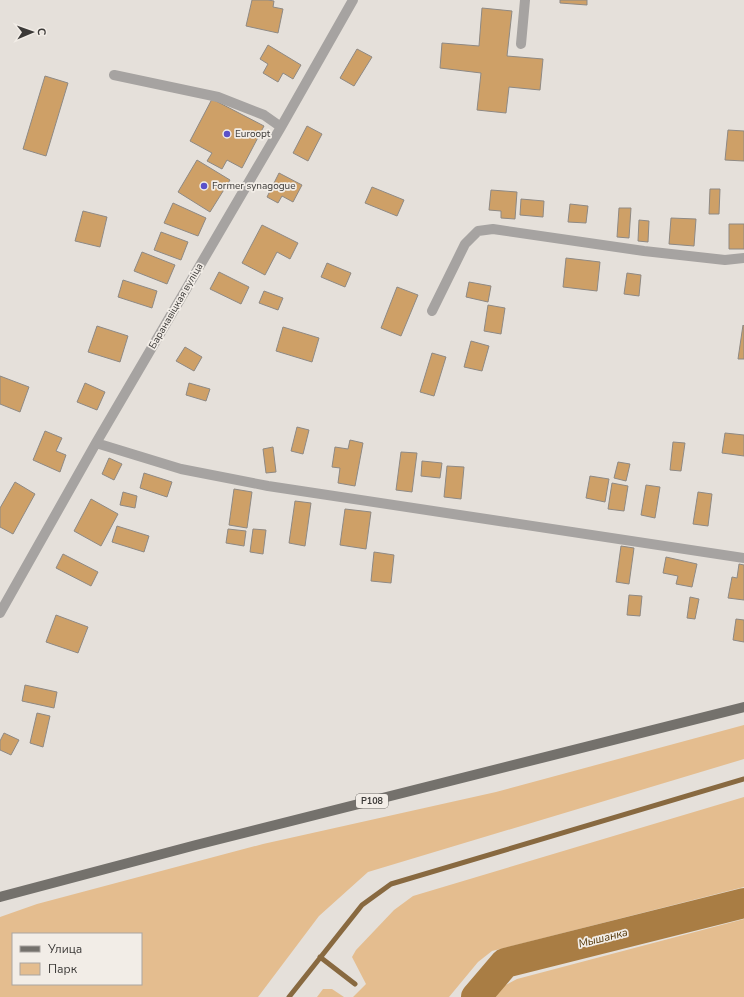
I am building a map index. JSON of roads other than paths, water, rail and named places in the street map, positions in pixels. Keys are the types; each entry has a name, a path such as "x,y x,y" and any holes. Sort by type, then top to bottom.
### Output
{"main road":[{"name":"Р108","path":"0,897 196,845 744,707"}],"street":[{"name":"Баранавіцкая вуліца","path":"0,613 96,443 281,127 352,0"},
{"path":"521,44 525,0"},
{"path":"114,75 218,97 264,115 281,127"},
{"path":"432,312 465,244 478,231 493,229 644,251 725,260 744,258"},
{"path":"96,443 181,469 268,486 744,558"}],"waterway":[{"path":"289,997 362,905 391,884 744,779"},
{"name":"Мышанка","path":"476,997 505,963 744,903"},
{"path":"320,957 355,984"}],"place":[{"name":"Euroopt","path":"227,134"},
{"name":"Former synagogue","path":"204,186"}]}
